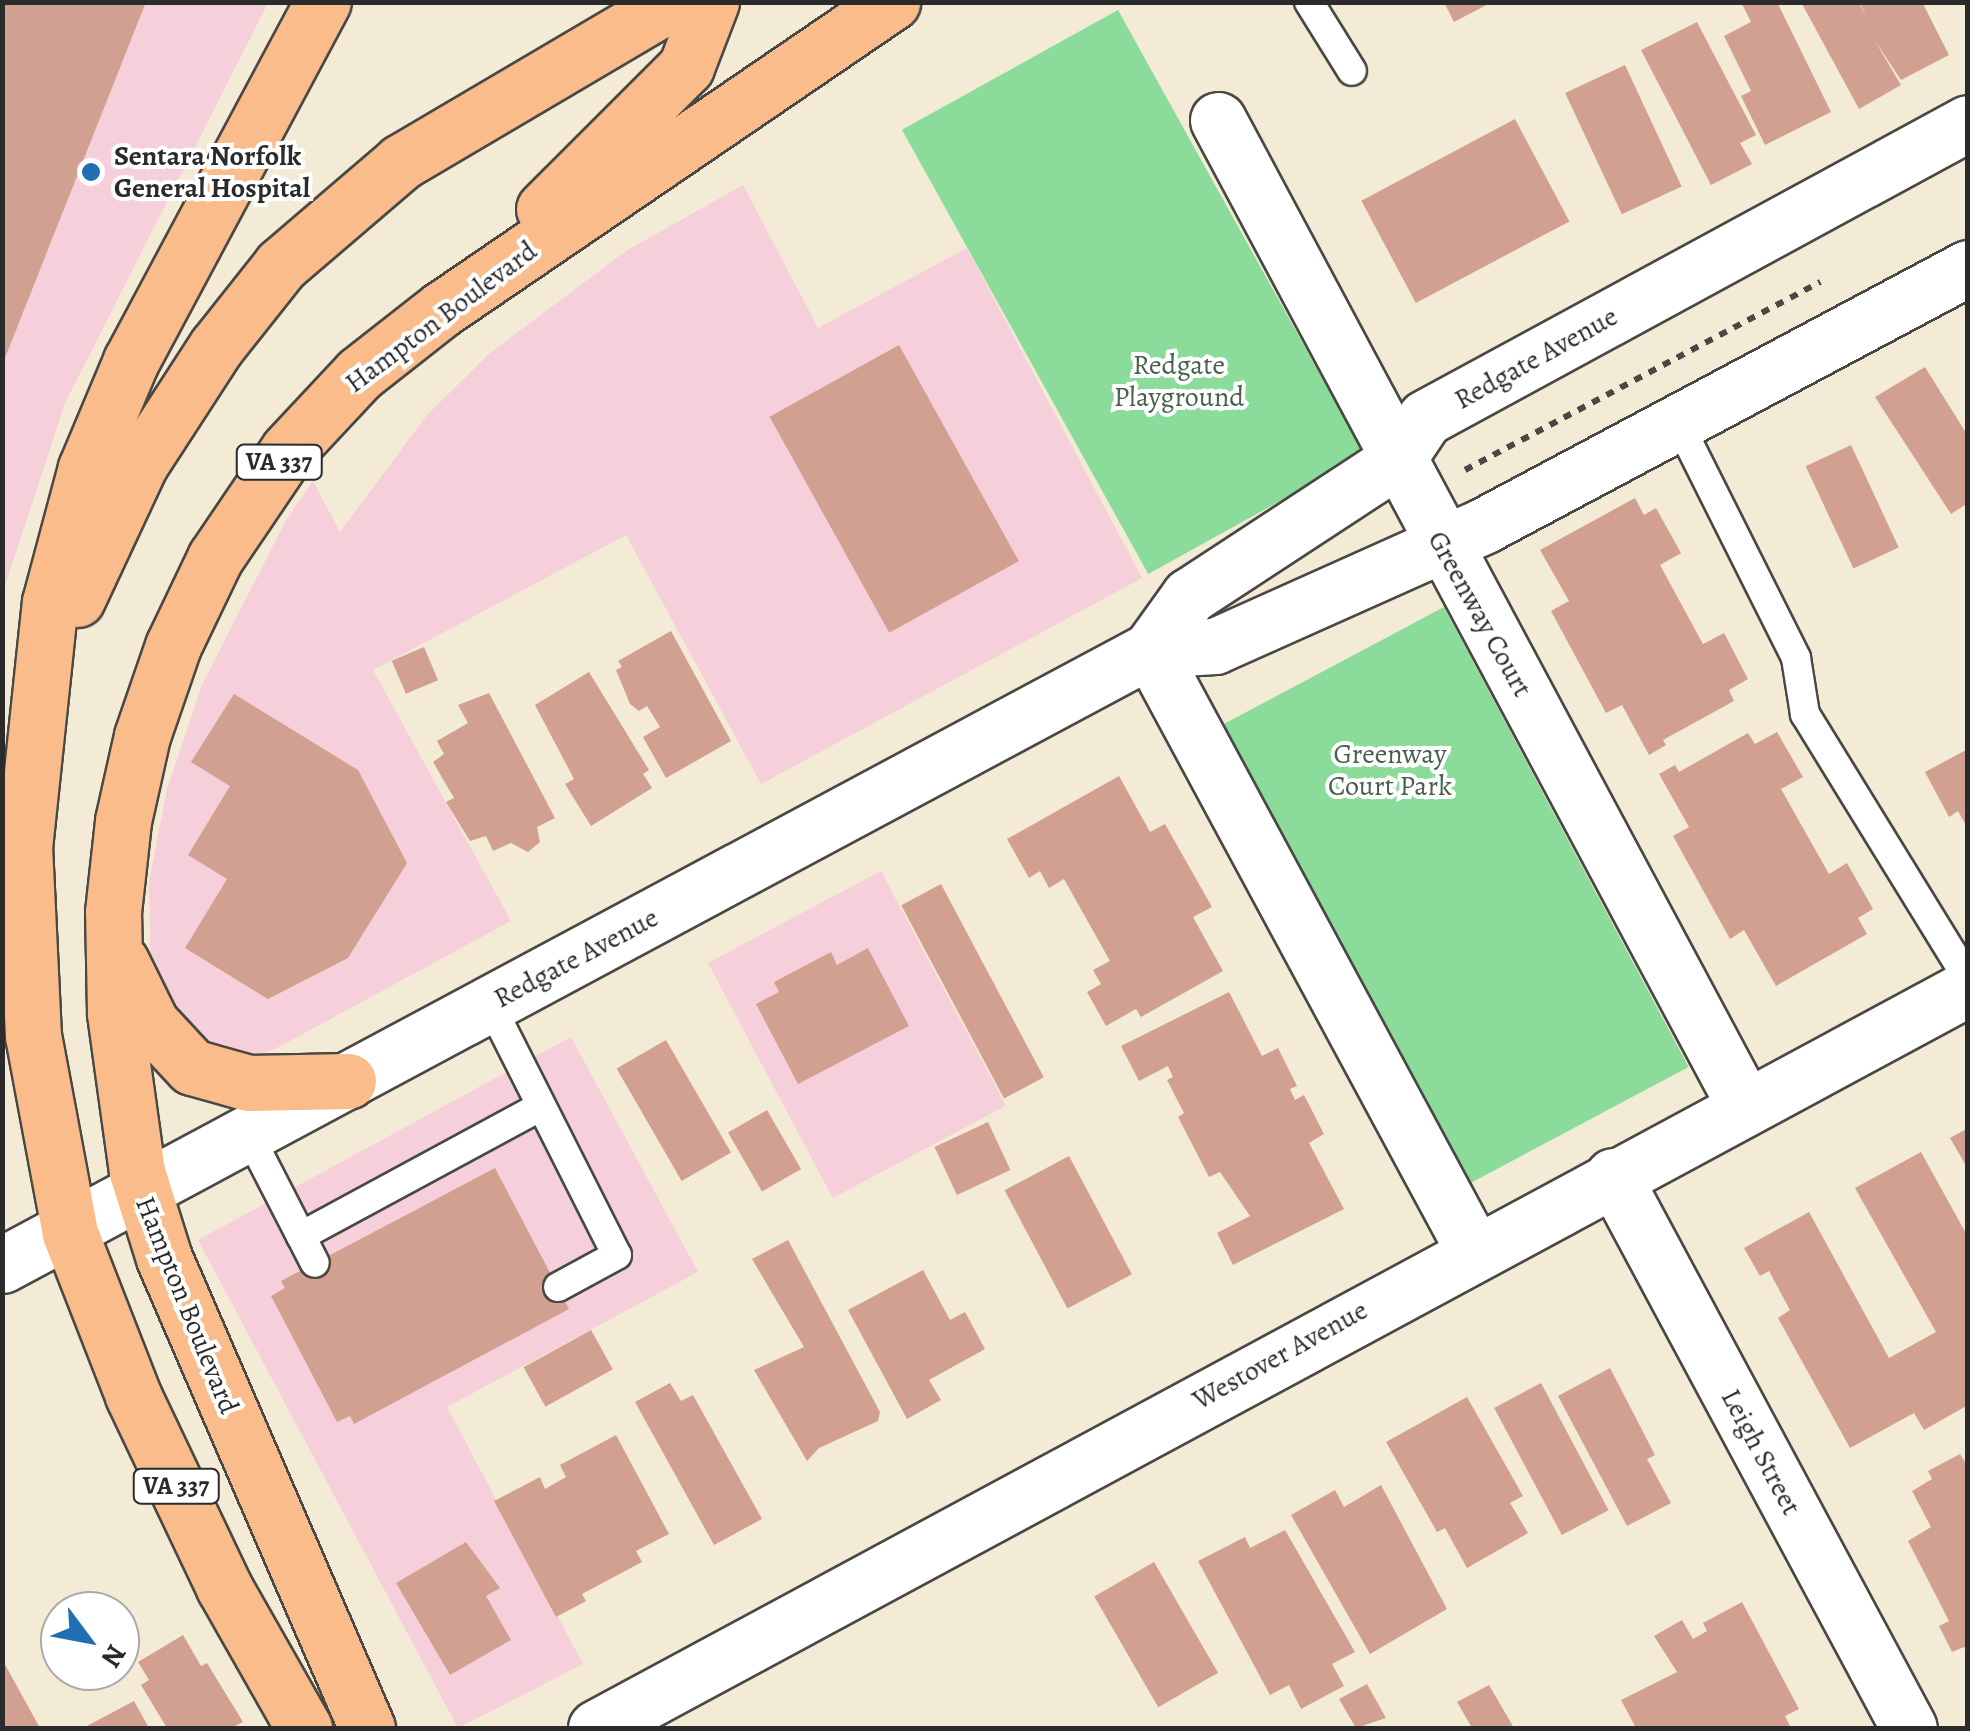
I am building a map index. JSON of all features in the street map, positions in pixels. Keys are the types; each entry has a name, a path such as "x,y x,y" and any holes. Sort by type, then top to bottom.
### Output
{"main road":[{"name":"VA 337","path":"304,1728 191,1517 92,1298 70,1233 41,1097 28,976 24,848 50,602 86,468 131,361 323,2"},
{"path":"35,726 84,580 121,498 208,359 281,266 402,162 673,2"},
{"path":"442,309 670,86 697,47 711,2"},
{"name":"Hampton Boulevard","path":"366,1728 164,1258 142,1192 115,1013 113,946 119,844 137,753 169,656 204,578 252,498 315,419 442,309 892,2"},
{"path":"113,946 151,1023 192,1066 250,1083 348,1080"}],"street":[{"name":"Greenway Court","path":"1218,120 1745,1106"},
{"name":"Redgate Avenue","path":"1150,650 1189,596 1397,460 1425,418 1968,123"},
{"name":"Redgate Avenue","path":"2,1266 70,1233 1150,650 1215,646 1442,544 1968,268"},
{"path":"1150,650 1474,1249"},
{"name":"Westover Avenue","path":"596,1728 1474,1249 1968,988"},
{"name":"Leigh Street","path":"1613,1176 1909,1728"}],"lane":[{"path":"1309,2 1352,72"},
{"path":"1678,422 1796,658 1805,714 1968,979"},
{"path":"490,1004 616,1255 558,1287"},
{"path":"301,1236 540,1107"},
{"path":"248,1135 316,1263"}],"shaded area":[{"name":"Sentara Norfolk General Hospital","path":"3,3 268,3 65,403 3,592"},
{"path":"743,185 818,328 967,248 1142,578 761,784 626,535 373,670 511,921 275,1049 252,1056 210,1051 151,981 149,882 167,789 202,685 285,522 313,481 340,532 427,415 490,353 626,251"},
{"path":"881,871 1006,1106 833,1198 708,963"},
{"path":"571,1037 698,1272 447,1407 583,1664 458,1728 198,1240"}],"green space":[{"name":"Redgate Playground","path":"1118,10 1364,454 1148,574 902,130"},
{"name":"Greenway Court Park","path":"1444,607 1689,1067 1468,1184 1223,724"}],"building":[{"path":"2,2 146,2 3,363 2,363"},
{"path":"1444,2 1492,2 1454,22"},
{"path":"1777,2 1831,112 1765,145 1741,96 1751,91 1724,36 1751,22 1742,4"},
{"path":"1801,2 1859,2 1866,17 1860,2 1922,2 1949,55 1901,80 1875,41 1901,85 1859,109"},
{"path":"1697,22 1756,135 1740,143 1752,164 1711,185 1641,50"},
{"path":"1625,65 1682,186 1622,214 1565,93"},
{"path":"1515,119 1569,221 1416,303 1361,201"},
{"path":"899,345 1019,561 889,633 770,417"},
{"path":"1925,367 1968,436 1965,505 1951,514 1875,397"},
{"path":"1851,445 1899,547 1853,569 1806,466"},
{"path":"1635,498 1644,515 1656,508 1681,553 1660,565 1703,644 1724,633 1748,679 1729,690 1734,701 1663,740 1666,745 1649,755 1622,705 1606,713 1551,611 1569,601 1540,550"},
{"path":"671,631 731,741 666,778 643,737 660,727 647,706 639,711 630,704 616,670 622,667 618,661"},
{"path":"424,647 438,680 406,694 392,661"},
{"path":"589,672 649,770 643,774 652,788 591,826 565,784 574,779 535,705"},
{"path":"489,693 555,818 537,827 540,842 528,852 511,843 493,851 486,836 470,841 446,802 454,798 433,762 444,754 437,741 468,723 458,705"},
{"path":"234,694 358,770 407,863 348,958 268,999 185,948 227,879 188,855 230,786 191,762"},
{"path":"1777,732 1803,777 1781,789 1829,874 1847,863 1873,909 1858,918 1867,934 1776,986 1744,930 1730,939 1673,836 1689,827 1659,774 1675,765 1679,772 1748,733 1755,744"},
{"path":"1968,749 1968,829 1958,811 1949,817 1925,772"},
{"path":"1119,776 1150,832 1165,824 1212,907 1193,917 1223,971 1141,1017 1136,1009 1106,1026 1087,992 1101,984 1093,970 1110,961 1064,879 1049,888 1040,871 1029,878 1007,839"},
{"path":"941,884 1044,1077 1004,1098 901,905"},
{"path":"868,948 909,1026 798,1084 756,1004 779,992 774,982 831,952 837,965"},
{"path":"1229,992 1262,1056 1278,1048 1297,1086 1290,1089 1295,1100 1304,1095 1324,1134 1309,1143 1344,1209 1233,1265 1217,1233 1250,1216 1220,1172 1209,1177 1178,1117 1184,1113 1167,1080 1173,1077 1168,1066 1139,1081 1121,1046"},
{"path":"666,1040 731,1153 682,1181 617,1068"},
{"path":"767,1110 801,1169 762,1191 728,1132"},
{"path":"988,1122 1010,1170 957,1195 935,1147"},
{"path":"1968,1128 1968,1169 1950,1138"},
{"path":"1921,1152 1968,1237 1968,1405 1924,1430 1914,1413 1850,1448 1778,1318 1790,1310 1769,1271 1760,1276 1744,1248 1809,1212 1889,1358 1936,1332 1855,1188"},
{"path":"1069,1156 1132,1274 1067,1309 1005,1190"},
{"path":"495,1168 569,1309 354,1424 350,1416 337,1422 271,1296 285,1288 281,1281"},
{"path":"788,1240 880,1412 878,1421 819,1448 807,1461 754,1370 804,1347 752,1259"},
{"path":"923,1270 950,1320 965,1312 985,1349 929,1380 941,1400 907,1419 848,1310"},
{"path":"591,1330 613,1369 545,1407 524,1367"},
{"path":"1610,1368 1655,1455 1647,1459 1671,1503 1627,1526 1558,1396"},
{"path":"670,1383 681,1401 693,1395 762,1519 714,1545 635,1402"},
{"path":"1541,1383 1609,1510 1562,1535 1494,1408"},
{"path":"1467,1397 1523,1496 1510,1503 1528,1533 1467,1568 1445,1528 1437,1532 1386,1442"},
{"path":"616,1435 669,1534 636,1551 642,1562 582,1594 586,1601 556,1617 494,1501 540,1477 545,1489 566,1477 560,1465"},
{"path":"1960,1454 1968,1467 1968,1653 1964,1647 1952,1652 1939,1626 1949,1621 1908,1541 1931,1527 1912,1491 1932,1479 1928,1471"},
{"path":"1381,1485 1447,1609 1370,1654 1291,1515 1335,1490 1344,1507"},
{"path":"1285,1530 1355,1652 1332,1664 1344,1686 1301,1709 1289,1685 1270,1695 1198,1561 1245,1537 1250,1548"},
{"path":"466,1542 500,1588 486,1596 511,1640 450,1675 396,1583"},
{"path":"1154,1562 1218,1673 1158,1707 1094,1596"},
{"path":"1742,1602 1799,1709 1785,1716 1791,1728 1636,1728 1621,1700 1677,1672 1654,1636 1682,1620 1693,1639 1707,1631 1703,1623"},
{"path":"183,1635 201,1666 207,1663 243,1722 231,1728 167,1728 141,1685 149,1680 140,1661"},
{"path":"2,1659 40,1728 2,1728"},
{"path":"1367,1684 1386,1718 1356,1728 1339,1699"},
{"path":"1489,1685 1514,1728 1472,1728 1457,1702"},
{"path":"134,1701 149,1728 83,1728"}],"place":[{"name":"Sentara Norfolk General Hospital","path":"91,172"}]}
